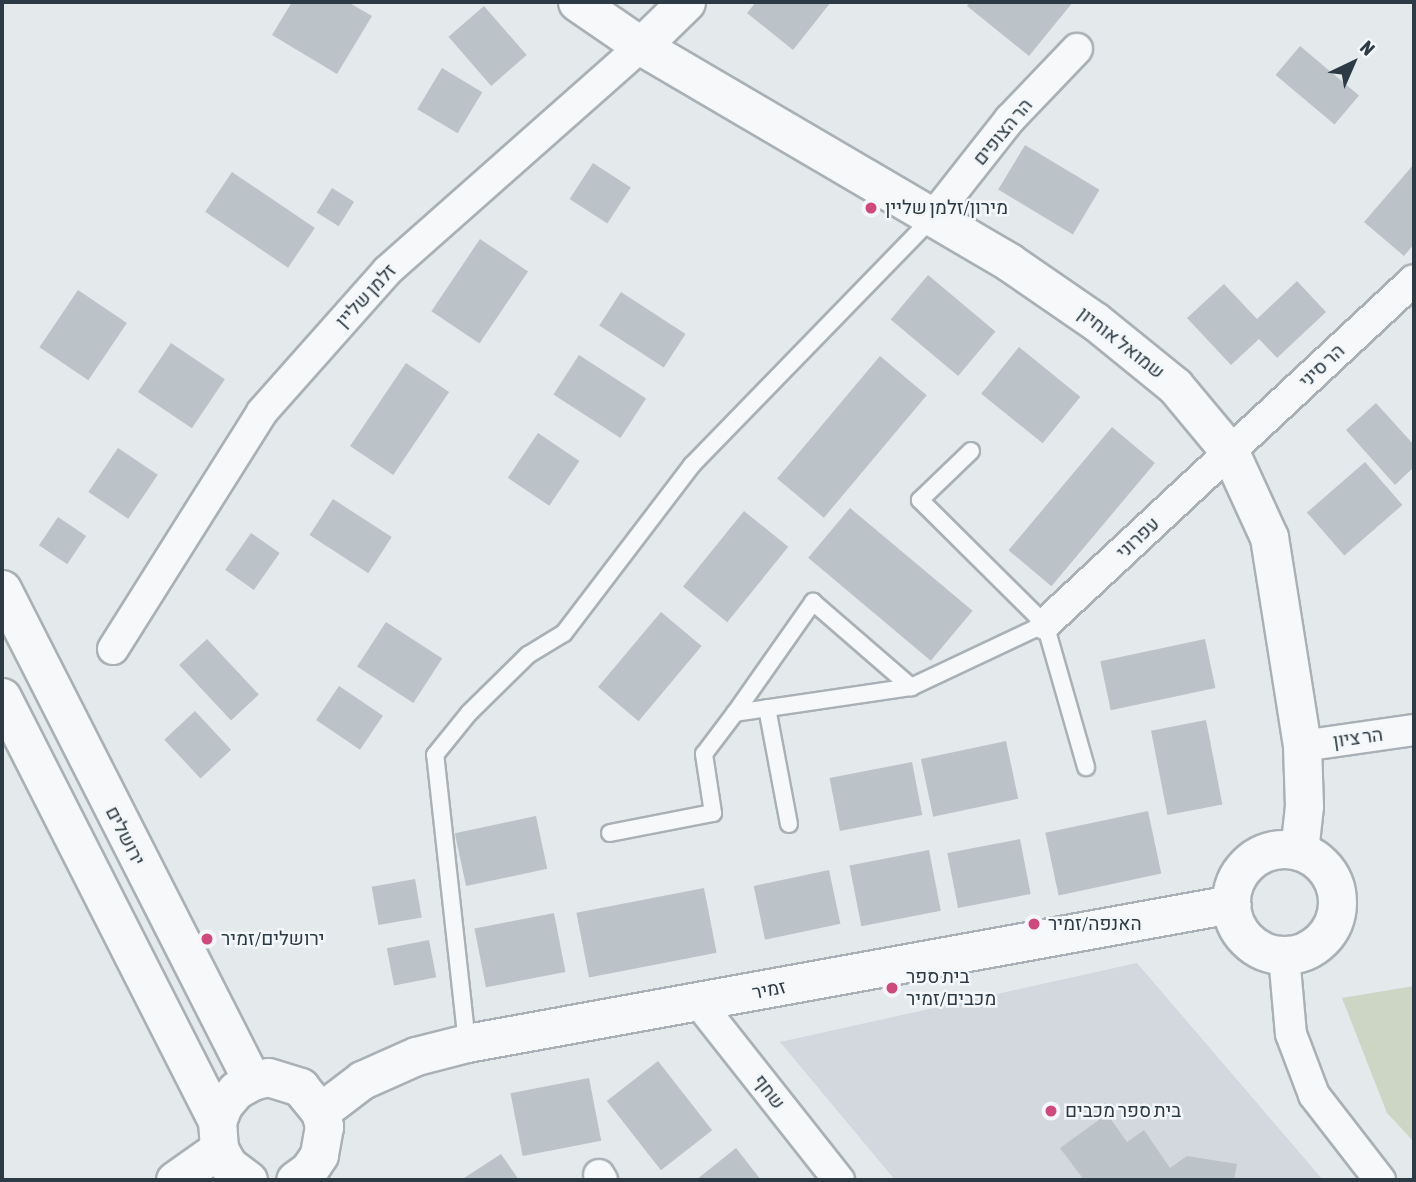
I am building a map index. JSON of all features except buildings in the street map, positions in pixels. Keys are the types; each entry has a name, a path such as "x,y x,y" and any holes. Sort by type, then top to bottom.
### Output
{"street":[{"name":"שמואל אוחיון","path":"576,2 641,46 1009,262 1095,321 1175,386 1230,452 1269,537 1301,746 1304,806 1299,851"},
{"name":"זלמן שליין","path":"113,649 262,412 387,271 641,46 686,2"},
{"name":"הר הצופים","path":"932,218 1010,119 1077,49"},
{"name":"הר סיני","path":"1230,452 1414,280"},
{"name":"עפרוני","path":"1045,624 1230,452"},
{"name":"ירושלים","path":"2,589 252,1081"},
{"path":"2,697 218,1135 228,1166 248,1180"},
{"name":"הר ציון","path":"1301,746 1414,730"},
{"path":"1282,849 1299,851 1316,860 1329,874 1336,891 1337,910 1331,928 1319,942 1303,952 1284,956 1265,952 1248,941 1236,924 1231,904 1237,880 1251,860 1282,849"},
{"name":"זמיר","path":"320,1112 362,1080 416,1056 467,1043 699,1003 1231,904"},
{"path":"1284,956 1291,1034 1314,1095 1380,1180"},
{"name":"שחף","path":"699,1003 839,1180"},
{"path":"175,1180 218,1135 224,1104 236,1090 252,1081 268,1077 292,1083 312,1098 320,1112 324,1134 317,1172"}],"lane":[{"path":"467,1043 435,755 469,713 528,655 564,633 692,465 932,218"},
{"path":"971,451 920,500 1045,624 1086,767"},
{"path":"610,833 713,813 704,754 813,601 911,687"},
{"path":"735,713 911,687 1045,624"},
{"path":"767,708 789,824"}],"shaded area":[{"name":"בית ספר מכבים","path":"1137,963 1323,1180 895,1180 780,1042"}],"green space":[{"path":"1414,986 1414,1142 1387,1113 1342,998"}],"place":[{"name":"מירון/זלמן שליין","path":"871,208"},
{"name":"האנפה/זמיר","path":"1034,924"},
{"name":"ירושלים/זמיר","path":"207,939"},
{"name":"בית ספר מכבים/זמיר","path":"892,988"},
{"name":"בית ספר מכבים","path":"1051,1111"}]}
